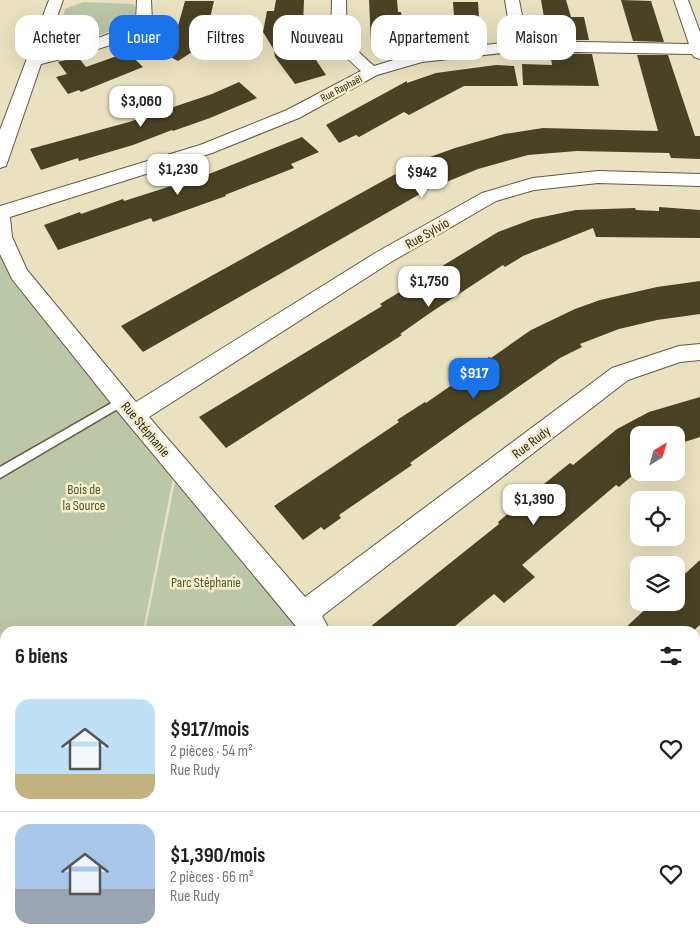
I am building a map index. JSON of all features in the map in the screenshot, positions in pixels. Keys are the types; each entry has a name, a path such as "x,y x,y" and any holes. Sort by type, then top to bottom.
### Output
{"street":[{"path":"50,15 56,0"},
{"path":"99,43 138,28 144,22 144,0"},
{"path":"339,0 339,32 344,47 372,72"},
{"path":"512,0 515,15"},
{"path":"681,0 699,51"},
{"name":"Rue Raphaël","path":"576,48 699,51"},
{"name":"Rue Raphaël","path":"0,214 206,149 293,114 372,72 420,57 497,49"},
{"path":"0,162 4,143 34,60"},
{"name":"Rue Sylvio","path":"128,408 488,197 533,184 598,177 700,180"},
{"name":"Rue Stéphanie","path":"0,214 2,237 19,274 128,408 311,623"},
{"name":"Rue Rudy","path":"311,623 620,374 679,354 700,352"}],"lane":[{"path":"0,473 128,408"}],"green space":[{"path":"83,2 133,4 135,15 109,15 109,32 99,35 99,15 63,15 65,9"},
{"name":"Bois de la Source","path":"0,214 3,238 174,473 144,626 0,626"},
{"name":"Parc Stéphanie","path":"178,467 308,626 146,626"}],"building":[{"path":"276,0 304,0 303,15 273,15 273,48 263,32 267,11 274,11"},
{"path":"369,0 397,0 398,12 401,12 401,15 371,15 371,43"},
{"path":"541,0 566,0 570,15 544,15"},
{"path":"621,0 651,1 664,42 633,41"},
{"path":"185,1 214,1 211,15 189,15 189,54 178,61 176,60 179,60 179,22"},
{"path":"453,2 478,2 479,15 454,15"},
{"path":"576,17 584,17 589,40 576,40"},
{"path":"576,54 592,54 599,86 523,85 522,64 552,65 551,60 576,60"},
{"path":"637,55 668,55 695,136 700,136 700,159 671,158 669,153 577,151 528,155 478,169 427,190 143,352 121,326 419,161 504,134 543,128 658,131"},
{"path":"109,59 136,60 143,67 81,92 79,90 68,94 56,77 67,74 58,62 80,60 86,67"},
{"path":"277,60 316,60 326,75 295,84"},
{"path":"496,65 514,66 518,86 464,86 409,115 404,112 359,137 356,135 339,143 326,125 407,81 407,83 436,73"},
{"path":"239,82 257,98 210,118 133,145 79,161 78,158 41,170 30,149 129,122 212,94"},
{"path":"302,137 319,152 291,164 294,168 226,196 153,222 151,218 58,250 44,225 80,212 81,214 123,199 124,201 209,174"},
{"path":"659,207 700,210 700,238 596,237 593,228 523,256 505,267 503,265 400,334 402,335 226,448 199,417 382,306 380,304 498,232 533,219 576,210 635,208 636,210 659,211"},
{"path":"700,281 700,314 657,320 619,329 580,344 582,347 560,358 410,463 412,465 339,515 341,518 324,530 321,527 303,540 274,506 399,422 397,420 426,403 466,375 464,374 531,330 575,309 600,300 657,287"},
{"path":"700,397 700,437 685,442 685,426 630,426 630,478 619,487 616,485 522,565 535,577 504,603 494,594 455,626 371,626 499,524 498,522 570,463 573,465 617,429 649,412"},
{"path":"700,560 700,625 627,626 643,611 685,611 685,574"}]}
